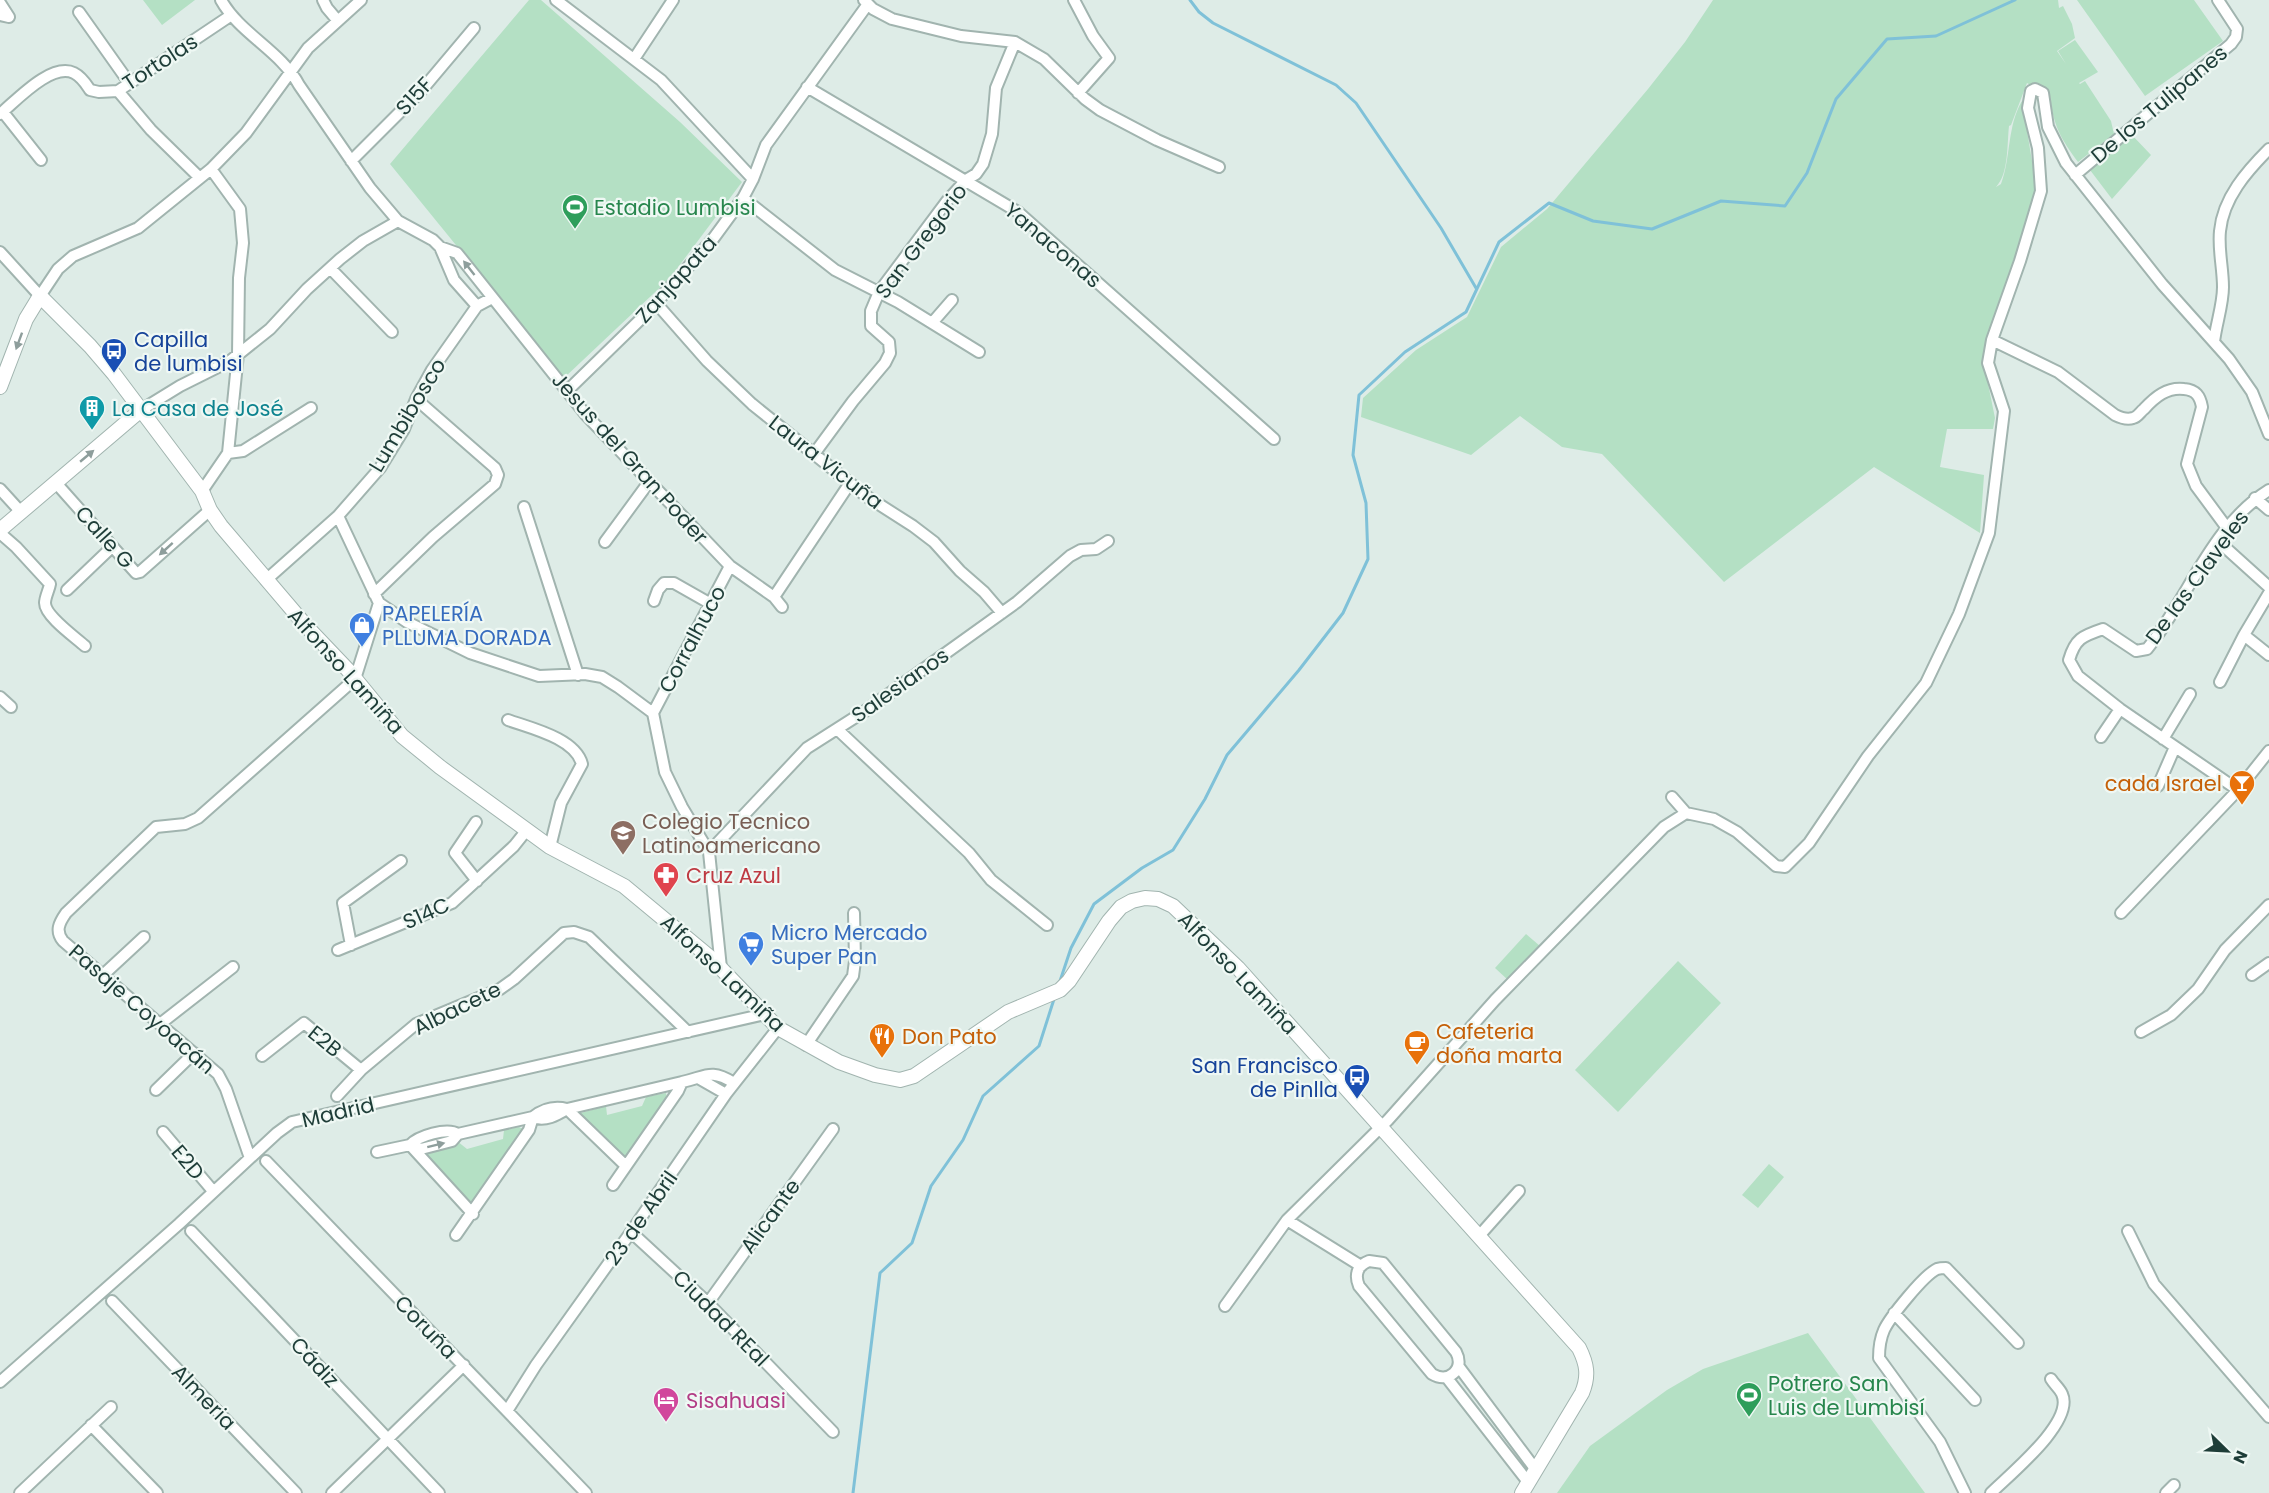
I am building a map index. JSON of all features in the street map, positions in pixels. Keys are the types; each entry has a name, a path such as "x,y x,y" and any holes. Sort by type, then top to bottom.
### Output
{"street":[{"name":"Jesus del Gran Poder","path":"221,0 230,16 292,71 299,85 370,188 398,221 433,240 440,247 457,254 586,415 730,566 774,597 782,607"},
{"path":"323,0 338,21"},
{"path":"0,387 26,319 58,269 73,256 138,228 211,169 246,133 308,48 361,0"},
{"path":"556,0 661,80 753,179"},
{"path":"634,58 673,0"},
{"path":"1074,0 1093,36 1109,58 1078,93"},
{"name":"De los Tulipanes","path":"2075,175 2231,44 2236,37 2237,29 2218,0"},
{"path":"866,2 873,9 892,19 961,36 1015,42 1044,59 1078,93 1100,110 1128,126 1219,167"},
{"name":"Zanjapata","path":"567,391 656,303 713,238 743,198 766,145 866,2"},
{"path":"0,3 9,17 0,15"},
{"path":"79,12 130,84"},
{"name":"Tortolas","path":"2,113 46,75 63,71 74,73 90,90 118,91 230,16"},
{"name":"S15F","path":"351,161 421,91 474,28"},
{"name":"San Gregorio","path":"814,454 853,401 885,363 890,353 889,342 871,326 870,319 879,292 966,180 976,174 989,149 996,88 1015,42"},
{"name":"Yanaconas","path":"807,87 1018,212 1274,439"},
{"path":"1672,797 1686,813 1714,819 1737,832 1776,866 1785,867 1809,843 1868,756 1926,683 1959,614 1989,533 2004,411 1988,363 1992,340 2042,191 2038,148 2028,108 2029,95 2035,89 2043,93 2048,127 2059,151 2075,175 2162,284 2214,342 2252,392 2269,434"},
{"path":"118,91 151,130 200,178"},
{"path":"2,113 41,160"},
{"path":"2214,342 2223,288 2220,231 2225,208 2234,190 2253,164 2269,149"},
{"path":"202,491 228,453 238,354 239,278 243,229 240,209 211,169"},
{"path":"743,198 835,270 898,302 979,352"},
{"path":"85,646 57,622 46,608 45,601 50,584 0,531 20,511 141,410 180,386 230,361 270,329 330,268 363,241 398,221"},
{"path":"440,247 454,279 477,306"},
{"name":"Alfonso Lamiña","path":"0,252 90,346 202,491 210,510 266,580 355,679 402,736 526,831 550,847 624,886 721,969 778,1028 806,1045 839,1062 875,1075 900,1080 914,1076 1008,1012 1055,993 1069,981 1121,907 1145,898 1158,899 1173,906 1238,968 1579,1348 1586,1360 1587,1382 1525,1488"},
{"path":"330,268 392,332"},
{"name":"Lumbibosco","path":"266,580 338,516 380,468 404,429 416,399 432,370 477,306 492,298"},
{"path":"932,323 952,300"},
{"name":"Laura Vicuña","path":"656,303 707,361 753,404 850,483 934,542 1002,613"},
{"path":"1992,340 2058,372 2123,419 2135,418 2163,392 2177,388 2189,389 2197,393 2202,407 2187,464 2196,486 2227,528"},
{"path":"355,679 376,598 433,537 495,483 498,475 495,468 416,399"},
{"path":"228,453 243,451 311,408"},
{"path":"605,542 650,482"},
{"name":"Calle G","path":"56,483 133,571 140,572 210,510"},
{"path":"774,597 850,483"},
{"path":"0,489 20,511"},
{"name":"De las Claveles","path":"2238,790 2120,710 2078,676 2069,660 2073,645 2086,635 2103,629 2136,651 2147,650 2197,570 2227,528 2255,498 2269,490"},
{"path":"2255,498 2269,510"},
{"path":"524,507 578,675"},
{"path":"338,516 376,598 407,622 470,653 539,676 602,677 653,713 665,772 682,807 709,852 721,969"},
{"name":"Salesianos","path":"709,852 807,748 1002,613 1070,556 1082,549 1096,549 1108,541"},
{"path":"2218,541 2269,587"},
{"path":"67,590 112,547"},
{"name":"Corralhuco","path":"653,713 730,566"},
{"path":"654,601 658,590 664,583 674,583 711,604"},
{"path":"2220,682 2269,593"},
{"path":"2244,635 2269,656"},
{"name":"Pasaje Coyoacán","path":"250,1158 222,1080 160,1023 63,941 58,933 61,920 156,827 185,824 198,818 355,679"},
{"path":"2163,739 2190,694"},
{"path":"0,697 11,706"},
{"path":"2102,737 2120,710"},
{"path":"508,720 560,739 580,759 582,764 561,803 550,847"},
{"path":"837,729 969,853 991,880 1047,925"},
{"path":"2158,786 2175,747"},
{"path":"2121,913 2238,790 2269,751"},
{"path":"1225,1306 1287,1220 1381,1126 1495,1000 1664,827 1686,813"},
{"path":"476,822 455,853 477,881"},
{"name":"S14C","path":"338,950 452,903 514,846 526,831"},
{"path":"351,945 343,903 401,861"},
{"path":"2141,1032 2170,1015 2198,989 2224,950 2269,905"},
{"path":"806,1045 853,976 854,913"},
{"name":"Albacete","path":"337,1096 361,1070 416,1024 500,989 564,933 574,932 589,937 688,1032"},
{"path":"103,975 144,937"},
{"path":"2252,975 2269,963"},
{"path":"160,1023 233,967"},
{"name":"Madrid","path":"0,1382 285,1126 303,1119 765,1014"},
{"name":"E2B","path":"262,1056 304,1023 361,1070"},
{"name":"23 de Abril","path":"507,1411 536,1365 726,1094 778,1028"},
{"path":"156,1090 194,1053"},
{"path":"377,1152 410,1145 421,1149 452,1141 458,1134 533,1117 541,1120 567,1109 698,1078 705,1074 714,1074 734,1083"},
{"path":"698,1078 726,1094"},
{"path":"613,1185 682,1082"},
{"path":"567,1109 626,1166"},
{"path":"456,1234 473,1214 529,1130 533,1117"},
{"name":"Alicante","path":"708,1303 833,1130"},
{"name":"E2D","path":"163,1132 213,1191"},
{"path":"410,1145 473,1214"},
{"name":"Coruña","path":"266,1161 586,1493"},
{"path":"1479,1236 1520,1191"},
{"path":"1287,1220 1361,1266"},
{"name":"Cádiz","path":"191,1231 439,1493"},
{"path":"2128,1231 2154,1284 2269,1417"},
{"name":"Ciudad REal","path":"631,1232 708,1303 833,1432"},
{"path":"1369,1261 1383,1263 1456,1352 1460,1362 1452,1375 1442,1378 1432,1374 1359,1286 1356,1275 1361,1266 1369,1261"},
{"path":"1965,1493 1940,1442 1879,1358 1882,1336 1894,1313 1927,1277 1937,1269 1947,1268 2018,1343"},
{"name":"Almeria","path":"112,1301 296,1493"},
{"path":"1894,1313 1975,1400"},
{"path":"332,1493 464,1365"},
{"path":"1458,1367 1536,1470"},
{"path":"1447,1378 1525,1488"},
{"path":"1991,1493 2037,1449 2054,1429 2063,1409 2063,1395 2051,1379"},
{"path":"20,1493 111,1407"},
{"path":"91,1425 157,1493"}],"green space":[{"path":"143,0 195,0 162,25"},
{"name":"Estadio Lumbisi","path":"529,0 541,0 680,122 742,182 670,278 564,378 390,164"},
{"path":"1713,0 2058,0 2059,8 2063,6 2072,24 2075,38 2057,51 2066,64 2058,51 2075,40 2098,72 2079,83 2085,81 2111,121 2114,134 2078,162 2059,131 2053,115 2050,96 2027,83 2009,126 2005,166 1996,187 2001,184 2006,164 2011,131 2022,101 2037,191 1984,364 1995,418 1993,429 1947,429 1940,467 1984,475 1980,533 1874,467 1724,582 1602,454 1562,447 1520,416 1471,455 1361,417 1363,398 1416,350 1467,317 1501,247 1547,209 1648,89 1685,42"},
{"path":"2077,0 2194,0 2223,41 2145,96"},
{"path":"2132,135 2151,155 2112,199 2090,170"},
{"path":"1526,934 1540,946 1508,980 1495,968"},
{"path":"1678,961 1721,1003 1618,1112 1575,1070"},
{"path":"666,1093 667,1100 625,1159 577,1114 606,1106 607,1115 642,1106 646,1097"},
{"path":"519,1127 523,1129 523,1133 470,1210 416,1155 450,1146 457,1141 467,1149 503,1139 504,1130"},
{"path":"1769,1164 1784,1177 1758,1208 1742,1195"},
{"name":"Potrero San Luis de Lumbisí","path":"1808,1333 1925,1493 1557,1493 1590,1446 1667,1390 1703,1369"}],"waterway":[{"path":"1190,0 1199,12 1213,23 1336,85 1356,103 1441,228 1476,288"},
{"path":"1060,981 1071,948 1094,904 1142,868 1173,850 1205,799 1227,755 1299,670 1343,613 1368,559 1366,503 1353,455 1359,395 1405,352 1466,312 1499,242 1549,203 1593,221 1652,229 1721,201 1785,206 1807,173 1836,99 1887,39 1936,36 2015,0"},
{"path":"853,1493 880,1273 912,1243 931,1186 963,1140 983,1096 1039,1046 1055,996"}],"place":[{"name":"Estadio Lumbisi","path":"575,230"},
{"name":"Capilla de lumbisi","path":"114,374"},
{"name":"La Casa de José","path":"92,431"},
{"name":"PAPELERÍA PLLUMA DORADA","path":"362,648"},
{"name":"cada Israel","path":"2242,806"},
{"name":"Colegio Tecnico Latinoamericano","path":"623,856"},
{"name":"Cruz Azul","path":"666,898"},
{"name":"Micro Mercado Super Pan","path":"751,967"},
{"name":"Don Pato","path":"882,1059"},
{"name":"Cafeteria doña marta","path":"1417,1066"},
{"name":"San Francisco de Pinlla","path":"1357,1100"},
{"name":"Potrero San Luis de Lumbisí","path":"1749,1418"},
{"name":"Sisahuasi","path":"666,1423"}]}
